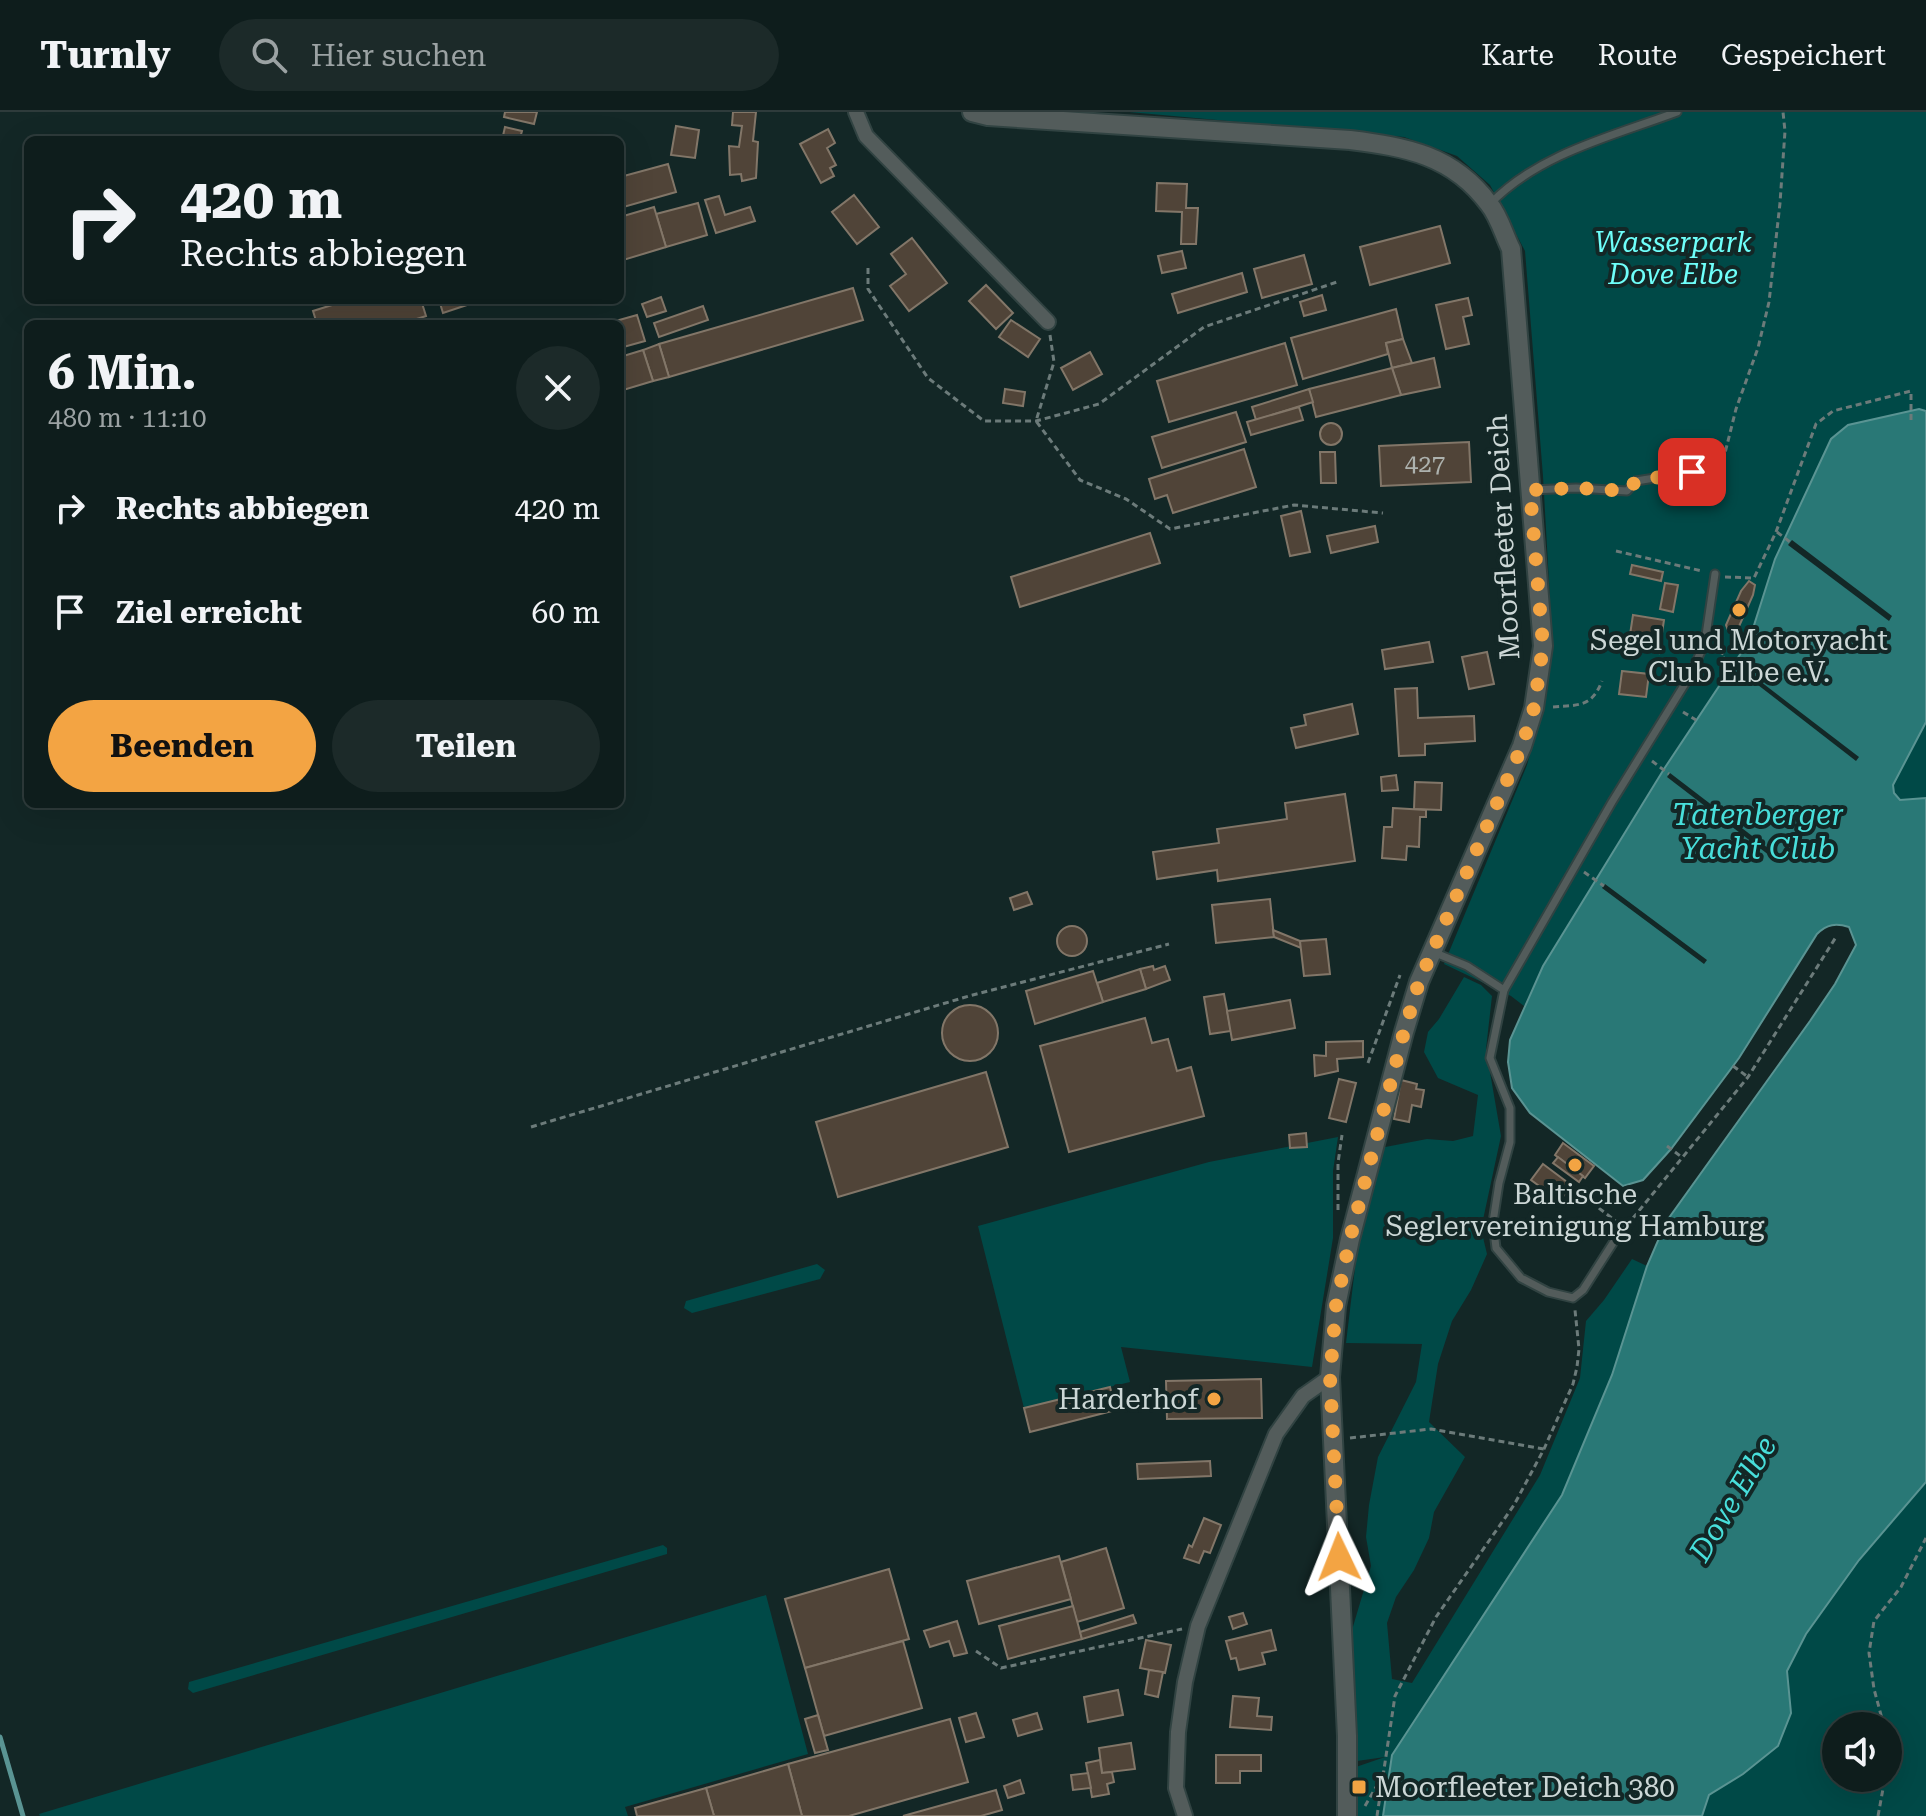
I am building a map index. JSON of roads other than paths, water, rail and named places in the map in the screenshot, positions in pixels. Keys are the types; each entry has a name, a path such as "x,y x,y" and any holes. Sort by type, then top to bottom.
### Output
{"street":[{"path":"856,112 866,136 1048,322"},
{"name":"Moorfleeter Deich","path":"972,112 988,116 1400,146 1449,165 1490,204 1511,249 1543,646 1534,708 1522,746 1419,982 1350,1239 1336,1306 1330,1377 1347,1736 1354,1815"},
{"path":"1185,1816 1176,1788 1178,1732 1198,1626 1276,1434 1303,1396 1330,1377"}],"lane":[{"path":"1490,204 1509,185 1544,163 1677,112"},
{"path":"1530,490 1576,488 1627,491 1636,481 1720,471"},
{"path":"1613,1243 1583,1290 1573,1298 1548,1292 1521,1278 1496,1248 1493,1222 1510,1142 1510,1108 1490,1058 1504,990 1612,802 1691,674 1705,642 1715,574"},
{"path":"1433,952 1467,966 1504,990"}],"water":[{"path":"1919,409 1926,411 1926,722 1893,785 1894,793 1900,800 1926,798 1926,1482 1859,1560 1806,1634 1787,1671 1791,1713 1778,1746 1743,1774 1709,1795 1702,1816 1383,1816 1392,1755 1562,1495 1612,1375 1647,1266 1666,1222 1810,1021 1856,945 1849,927 1832,925 1817,934 1739,1058 1671,1149 1643,1180 1623,1186 1530,1113 1512,1088 1508,1062 1510,1040 1543,966 1664,769 1749,641 1775,559 1831,439 1848,425"}],"waterway":[{"path":"0,1737 23,1816"}],"place":[{"name":"Segel und Motoryacht Club Elbe e.V.","path":"1739,610"},
{"name":"Baltische Seglervereinigung Hamburg","path":"1575,1165"},
{"name":"Harderhof","path":"1214,1399"},
{"name":"Moorfleeter Deich 380","path":"1359,1787"}],"park label":[{"name":"Wasserpark Dove Elbe","path":"1673,258"}],"water label":[{"name":"Tatenberger Yacht Club","path":"1758,832"},
{"name":"Dove Elbe","path":"1733,1499"}]}
